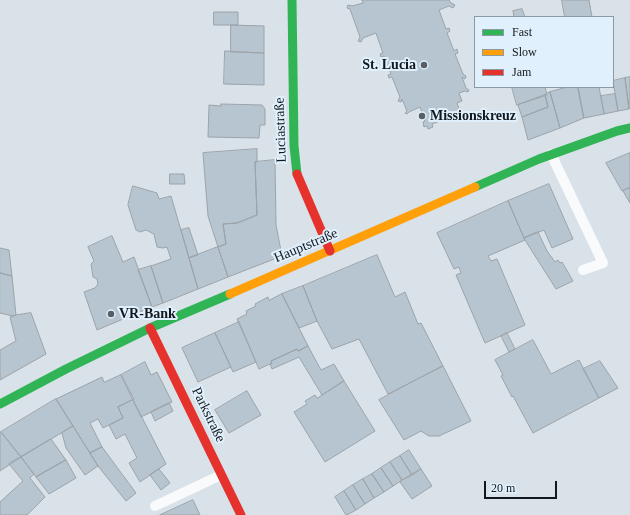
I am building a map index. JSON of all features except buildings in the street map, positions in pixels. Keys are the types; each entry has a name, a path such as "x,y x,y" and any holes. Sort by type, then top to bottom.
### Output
{"main road":[{"name":"Luciastraße","path":"292,0 294,146 296,172 330,251"},
{"name":"Hauptstraße","path":"0,404 66,369 150,328 330,251 499,175 550,154 616,131 630,128"},
{"name":"Parkstraße","path":"150,328 241,515"}],"lane":[{"path":"550,154 603,263 582,270"},
{"path":"155,506 221,475"}],"traffic: fast":[{"path":"292,0 294,146 297,174"},
{"path":"475,187 539,159 617,131 630,128"},
{"path":"0,404 66,369 150,328 230,294"}],"traffic: slow":[{"path":"230,294 475,187"}],"traffic: jam":[{"path":"297,174 330,251"},
{"path":"150,328 241,515"}],"place":[{"name":"St. Lucia","path":"424,65"},
{"name":"Missionskreuz","path":"422,116"},
{"name":"VR-Bank","path":"111,314"}]}
